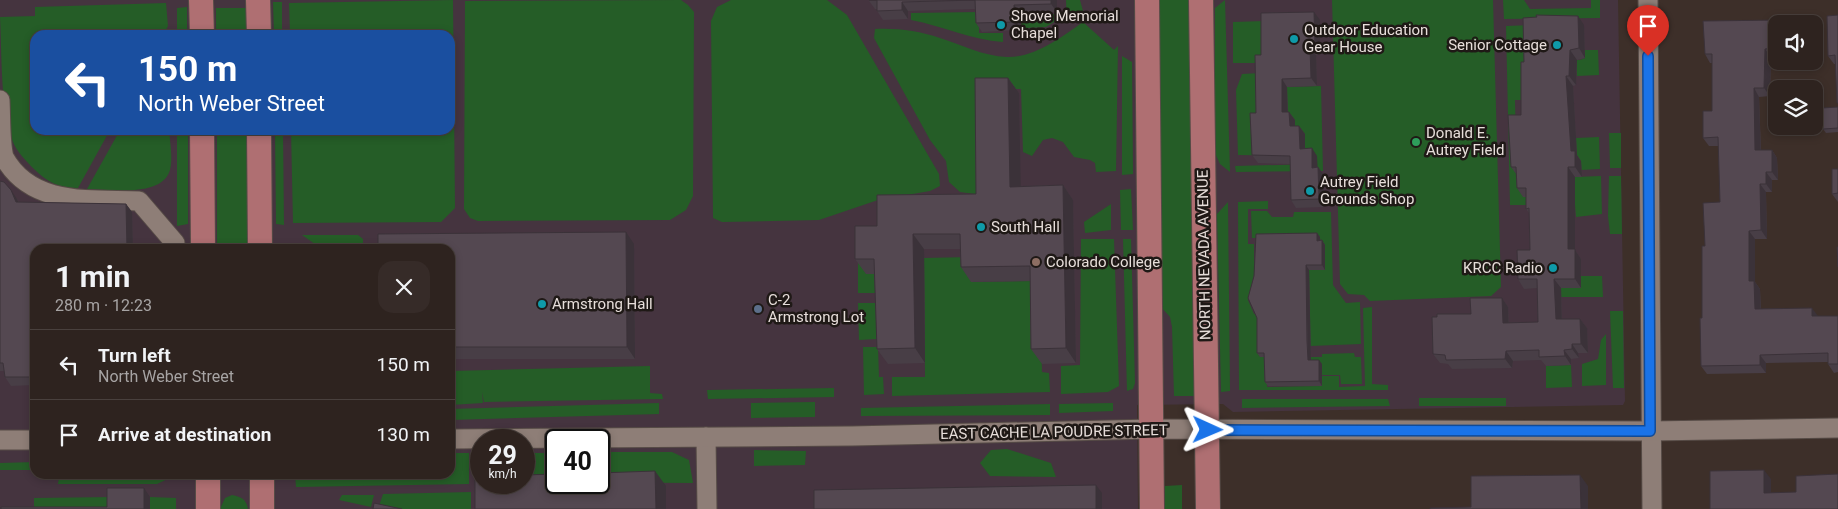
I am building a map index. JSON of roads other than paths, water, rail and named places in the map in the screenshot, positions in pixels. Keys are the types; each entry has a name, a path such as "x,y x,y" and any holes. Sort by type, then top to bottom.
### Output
{"main road":[{"path":"201,0 202,30"},
{"path":"258,0 259,30"},
{"path":"1147,0 1152,509"},
{"name":"NORTH NEVADA AVENUE","path":"1201,0 1208,509"},
{"path":"202,135 203,244"},
{"path":"259,135 260,244"},
{"path":"208,479 208,509"},
{"path":"262,479 262,509"}],"street":[{"path":"1648,0 1652,509"},
{"path":"0,100 1,147 4,157 32,188 53,197 139,201 175,243"},
{"name":"EAST CACHE LA POUDRE STREET","path":"455,439 1152,430 1650,431 1838,428"},
{"path":"706,437 707,509"},
{"path":"0,440 30,440"}],"place":[{"name":"Shove Memorial Chapel","path":"1001,25"},
{"name":"Outdoor Education Gear House","path":"1294,39"},
{"name":"Senior Cottage","path":"1557,45"},
{"name":"Donald E. Autrey Field","path":"1416,142"},
{"name":"Autrey Field Grounds Shop","path":"1310,191"},
{"name":"South Hall","path":"981,227"},
{"name":"Colorado College","path":"1036,262"},
{"name":"KRCC Radio","path":"1553,268"},
{"name":"Armstrong Hall","path":"542,304"},
{"name":"C-2 Armstrong Lot","path":"758,309"}]}
